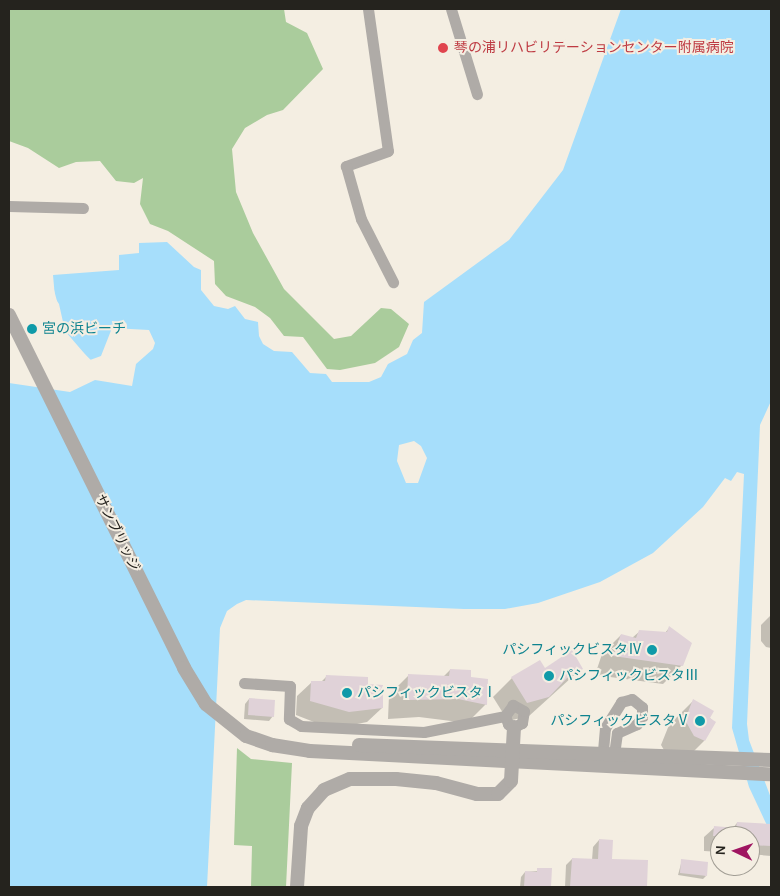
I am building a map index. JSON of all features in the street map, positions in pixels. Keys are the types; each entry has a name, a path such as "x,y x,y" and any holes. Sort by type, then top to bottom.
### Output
{"street":[{"path":"368,9 388,151 346,166 362,218 393,282"},
{"path":"451,9 477,94"},
{"path":"9,206 83,208"},
{"name":"サンブリッジ","path":"9,315 184,668 206,704 246,736 286,743 512,756"},
{"path":"244,683 290,686 289,718 301,726 424,732 510,722 511,781 498,794 478,794 436,783 396,779 356,779 331,786 314,800 304,816 299,836 297,887"},
{"path":"628,698 636,700 642,708 642,717 638,724 617,733 608,760 604,732 618,706 628,698"},
{"path":"512,756 608,760 771,760"},
{"path":"608,760 771,774"}],"green space":[{"path":"9,9 284,9 286,22 307,33 323,69 283,110 267,115 245,128 232,149 236,192 253,233 284,289 334,339 351,336 381,308 391,309 409,324 399,347 375,363 340,370 327,369 303,337 284,336 270,318 255,307 226,296 215,284 214,261 168,231 150,224 140,204 143,178 134,183 116,181 100,161 76,162 59,168 28,148 9,141"},
{"path":"237,748 251,759 292,763 286,887 251,887 252,846 234,845"}],"water":[{"path":"621,9 771,9 771,401 760,425 747,724 749,740 771,798 771,834 749,787 732,728 744,474 737,472 731,481 725,478 703,507 653,553 600,582 538,603 505,609 246,600 237,604 227,611 220,628 207,887 9,887 9,383 70,392 95,380 132,386 136,364 153,349 155,343 149,330 112,328 101,356 90,360 65,331 59,304 55,298 53,275 119,270 119,255 139,253 139,243 167,242 194,267 201,270 201,290 214,306 228,309 235,306 245,319 258,322 259,336 263,344 274,351 292,352 310,373 326,374 332,382 369,382 381,377 388,364 407,354 413,340 422,333 424,302 509,240 563,170","holes":["414,441 421,446 427,458 418,483 406,483 397,461 399,445"]}],"pier":[{"path":"50,275 65,331 72,342 93,362 79,354 63,332 52,298"}],"building":[{"name":"パシフィックビスタⅣ","path":"669,626 692,643 683,666 613,656 621,634 636,638 639,630 667,632"},
{"name":"パシフィックビスタⅢ","path":"572,650 583,669 567,678 549,697 527,703 511,677 540,660 545,668"},
{"path":"450,669 471,670 471,677 488,679 487,705 458,699 407,700 408,674 449,676"},
{"name":"パシフィックビスタⅠ","path":"326,675 368,677 368,684 383,685 383,708 349,712 310,701 311,681 325,681"},
{"path":"249,698 275,700 274,717 248,715"},
{"name":"パシフィックビスタⅤ","path":"693,699 714,711 710,718 716,722 705,741 694,736 685,720"},
{"path":"737,822 771,824 771,846 760,845 760,826 736,826"},
{"path":"599,839 613,840 612,859 648,860 647,887 570,887 572,858 598,859"},
{"path":"681,859 708,862 707,876 680,873"},
{"path":"537,868 552,868 551,887 524,887 525,871 537,872"}],"place":[{"name":"琴の浦リハビリテーションセンター附属病院","path":"443,48"},
{"name":"宮の浜ビーチ","path":"32,329"},
{"name":"パシフィックビスタⅣ","path":"652,650"},
{"name":"パシフィックビスタⅢ","path":"549,676"},
{"name":"パシフィックビスタⅠ","path":"347,693"},
{"name":"パシフィックビスタⅤ","path":"700,721"}]}
